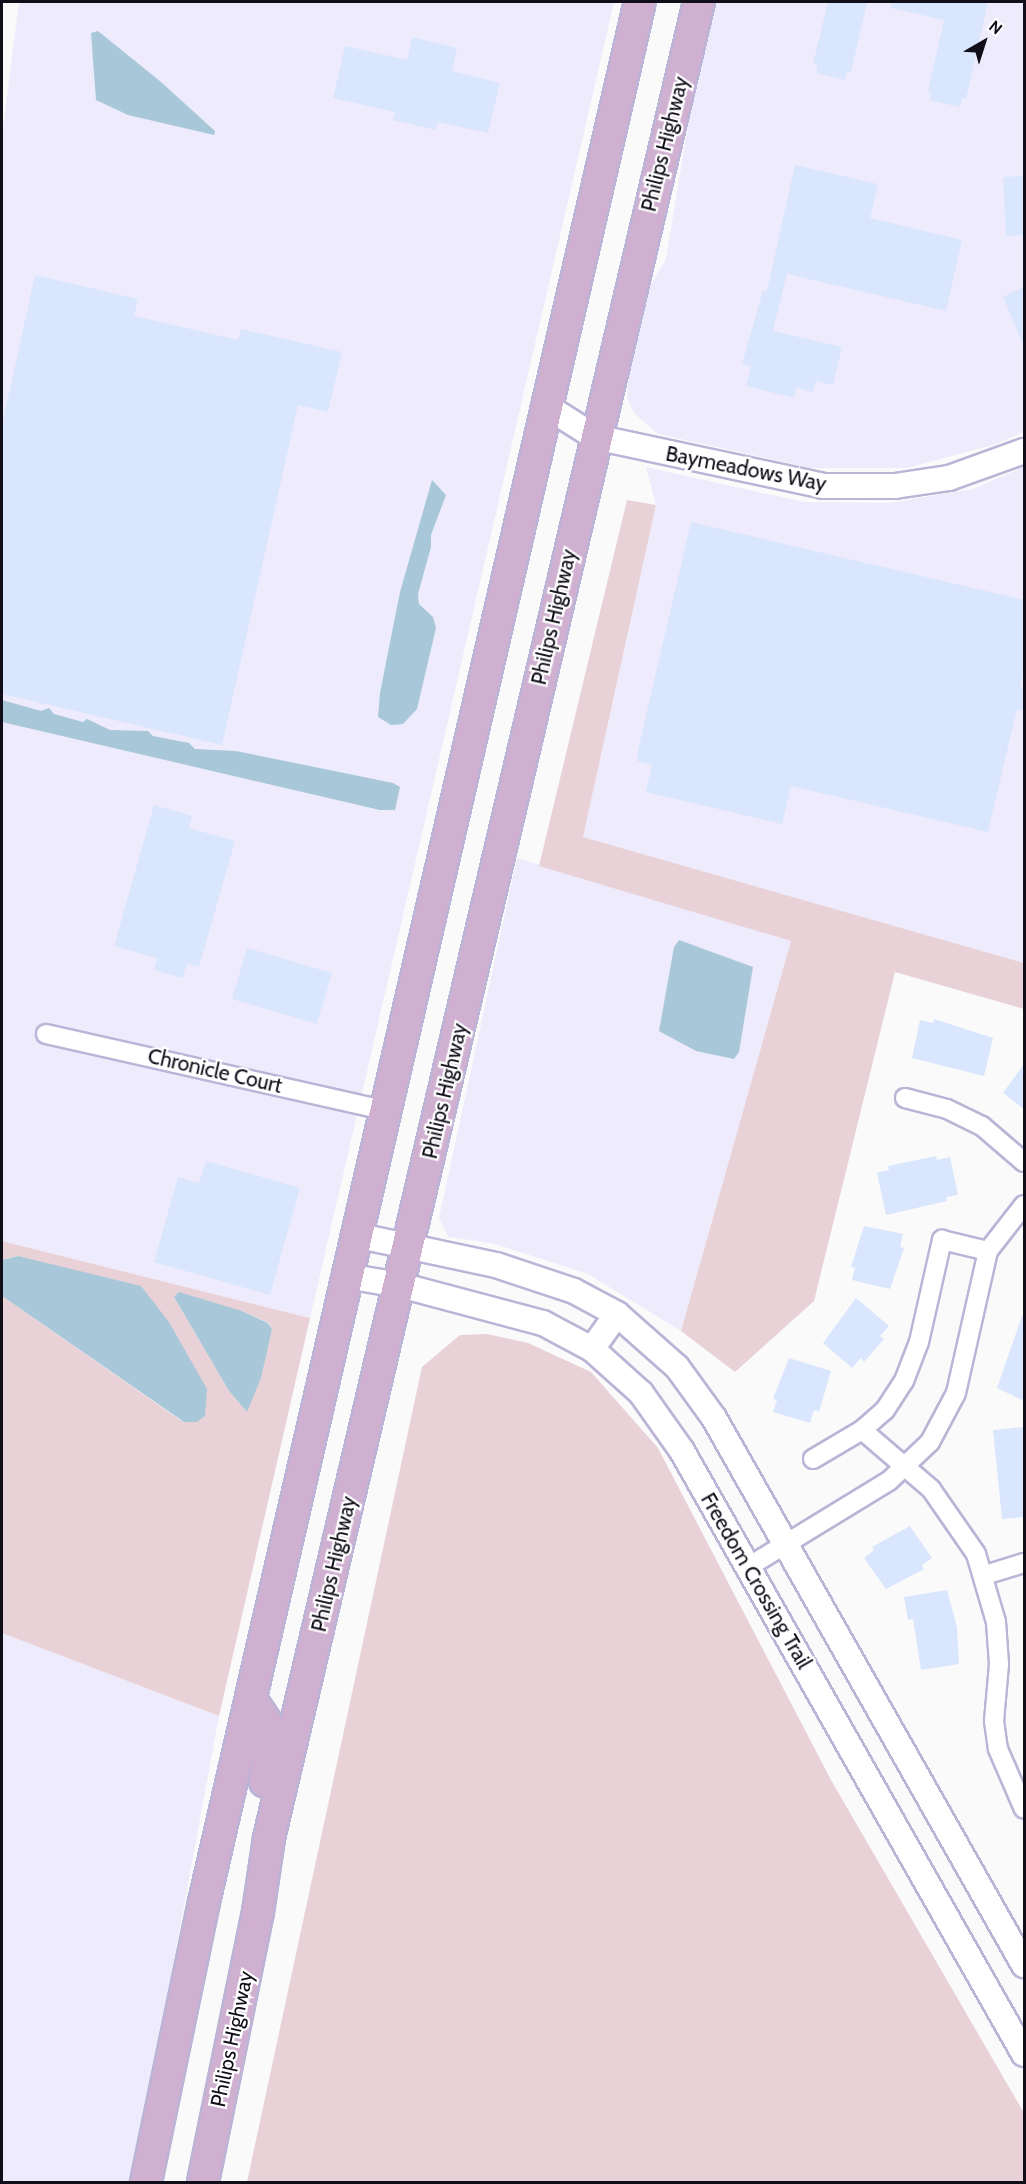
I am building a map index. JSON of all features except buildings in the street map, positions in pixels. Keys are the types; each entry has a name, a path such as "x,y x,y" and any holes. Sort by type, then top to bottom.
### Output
{"main road":[{"path":"147,2182 204,1902 252,1701 355,1235 640,2"},
{"name":"Philips Highway","path":"203,2182 258,1912 269,1838 410,1246 595,437 699,2"},
{"path":"252,1701 272,1729 262,1797 269,1838"}],"street":[{"name":"Baymeadows Way","path":"546,406 595,437 823,486 895,486 949,478 1024,451"},
{"name":"Chronicle Court","path":"46,1034 384,1110"},
{"path":"905,1098 947,1109 982,1126 1024,1162"},
{"path":"748,1567 889,1481 930,1442 956,1393 988,1251 1024,1205"},
{"name":"Freedom Crossing Trail","path":"355,1235 534,1275 617,1314 662,1350 696,1390 1024,1965"},
{"path":"813,1459 862,1430 885,1410 904,1380 919,1342 942,1240 988,1251"},
{"name":"Freedom Crossing Trail","path":"346,1276 400,1286 543,1323 592,1349 620,1371 659,1414 1024,2054"},
{"path":"592,1349 617,1314"},
{"path":"862,1430 931,1490 955,1520 985,1575 996,1622 999,1665 994,1721 998,1749 1024,1809"},
{"path":"985,1575 1024,1563"}],"shaded area":[{"path":"19,2 614,2 310,1318 2,1241 2,135"},
{"path":"716,2 1024,2 1024,432 996,444 907,468 811,468 658,434 634,413 627,398 630,358 645,295 666,259 694,89"},
{"path":"646,467 804,502 889,503 973,489 1024,467 1024,963 583,837 656,505"},
{"path":"627,500 656,505 583,837 1024,963 1024,1009 895,972 814,1301 735,1372 681,1331 791,941 539,866"},
{"path":"517,858 791,941 681,1331 588,1274 492,1243 448,1237 439,1218","holes":["678,941 752,967 660,1031 674,947"]},
{"path":"2,1241 310,1318 219,1716 2,1633 2,1296 183,1422 18,1256 2,1260","holes":["174,1297 242,1311 269,1323 272,1329 247,1412 229,1391"]},
{"path":"487,1334 528,1343 591,1372 658,1448 831,1780 1024,2113 1024,2182 247,2182 422,1367 460,1335"},
{"path":"2,1633 219,1716 133,2182 2,2182"}],"water":[{"path":"98,31 161,82 215,131 214,135 128,115 96,100 91,33"},
{"path":"432,480 446,495 431,535 431,547 418,594 419,604 433,617 436,628 417,709 403,724 391,725 378,717 380,693 400,592"},
{"path":"2,700 41,711 49,708 54,714 83,722 87,719 110,730 148,731 153,736 189,743 195,749 236,751 393,783 400,787 395,810 380,810 2,722"},
{"path":"679,940 753,967 739,1052 734,1059 696,1051 659,1031 674,947"},
{"path":"18,1256 141,1286 169,1322 207,1389 205,1416 197,1422 184,1422 2,1296 2,1260"},
{"path":"179,1292 242,1311 268,1323 272,1329 261,1378 247,1412 229,1391 174,1297"}]}
